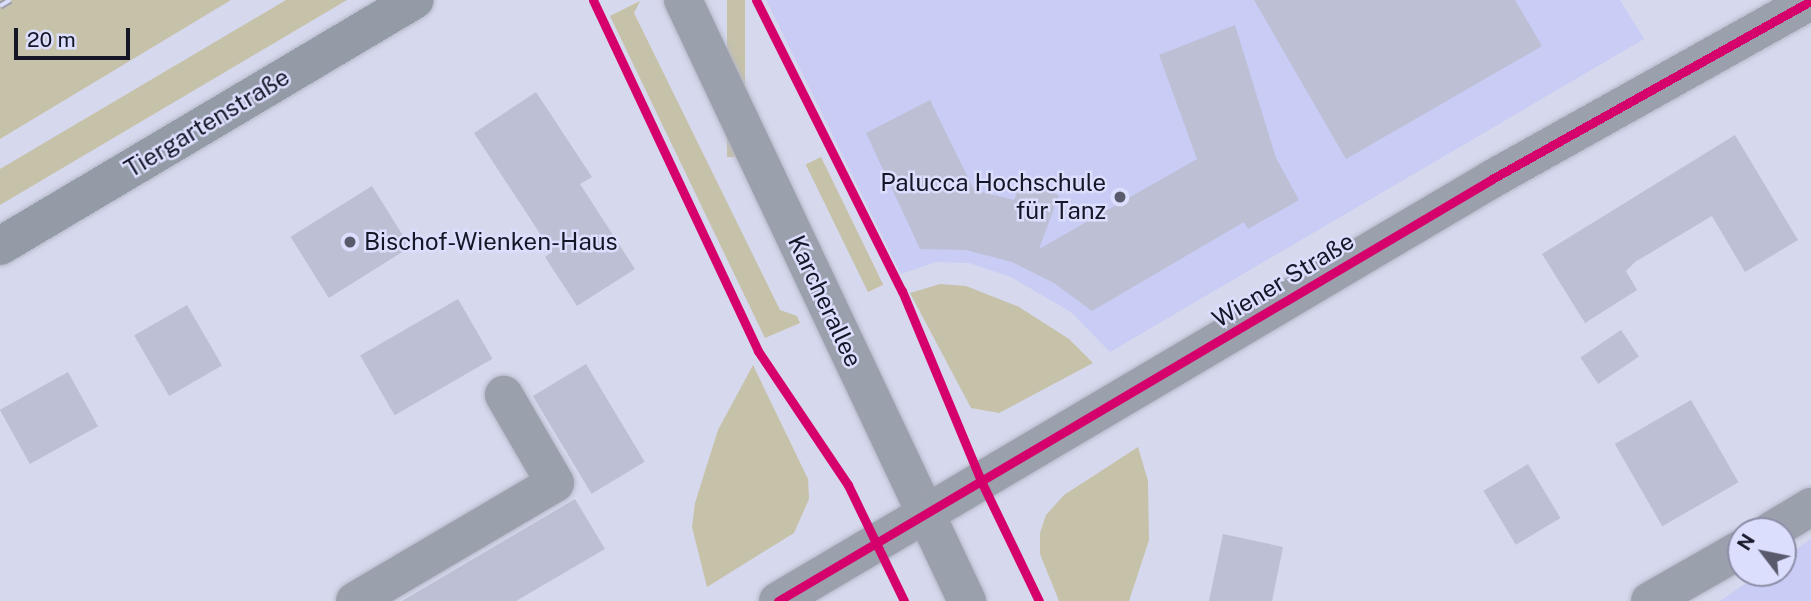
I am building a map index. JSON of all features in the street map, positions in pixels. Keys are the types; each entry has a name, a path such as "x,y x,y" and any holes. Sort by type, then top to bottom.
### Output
{"main road":[{"name":"Tiergartenstraße","path":"0,246 414,0"}],"street":[{"name":"Karcherallee","path":"684,0 967,601"},
{"name":"Wiener Straße","path":"778,601 1492,179 1811,1"},
{"path":"355,601 555,482 504,395"},
{"path":"1794,517 1811,507"},
{"path":"1650,601 1727,557"}],"shaded area":[{"path":"0,0 231,0 0,139"},
{"path":"286,0 347,0 0,205 0,169"},
{"path":"727,0 745,0 745,157 727,157"},
{"name":"Palucca Hochschule für Tanz","path":"766,0 1620,0 1644,39 1110,352 1071,312 1011,277 969,263 936,262 901,274"},
{"path":"640,1 634,13 780,310 797,316 800,323 765,338 610,16"},
{"path":"821,157 883,285 868,292 806,164"},
{"path":"940,284 966,286 1019,307 1069,339 1093,363 999,413 971,408 910,293"},
{"path":"753,365 808,479 809,499 794,533 707,587 692,527 695,503 718,430"},
{"path":"1138,447 1148,481 1149,540 1129,601 1059,601 1040,554 1040,533 1046,515 1064,495"},
{"path":"1811,539 1811,601 1720,601 1740,587 1797,587 1797,548"}],"building":[{"path":"1254,0 1515,0 1542,46 1346,159"},
{"path":"1235,25 1276,158 1299,200 1248,229 1244,222 1092,311 1054,283 1012,262 966,250 920,249 866,133 930,100 974,190 1014,200 1021,183 1059,195 1039,249 1197,159 1159,55"},
{"path":"536,92 592,177 580,184 635,269 577,306 545,257 552,252 474,133"},
{"path":"1735,135 1798,240 1745,272 1712,216 1635,262 1626,271 1637,290 1585,323 1542,254"},
{"name":"Bischof-Wienken-Haus","path":"372,186 410,247 329,298 291,237"},
{"path":"458,299 492,359 395,415 360,356"},
{"path":"187,305 222,366 169,396 134,336"},
{"path":"1621,330 1639,357 1598,384 1580,357"},
{"path":"586,364 645,462 592,494 533,396"},
{"path":"68,372 98,426 30,464 0,410"},
{"path":"1691,400 1738,482 1662,526 1615,444"},
{"path":"1528,464 1560,518 1516,545 1483,491"},
{"path":"575,499 605,549 516,601 402,601"},
{"path":"1223,534 1283,547 1272,601 1209,601"}],"railway":[{"path":"0,6 10,0"}],"cycle path":[{"path":"593,0 758,351 848,485 904,601"},
{"path":"756,0 902,291 981,481 1039,601"},
{"path":"778,601 1492,179 1811,1"}],"place":[{"name":"Palucca Hochschule für Tanz","path":"1120,197"},
{"name":"Bischof-Wienken-Haus","path":"350,242"}]}
